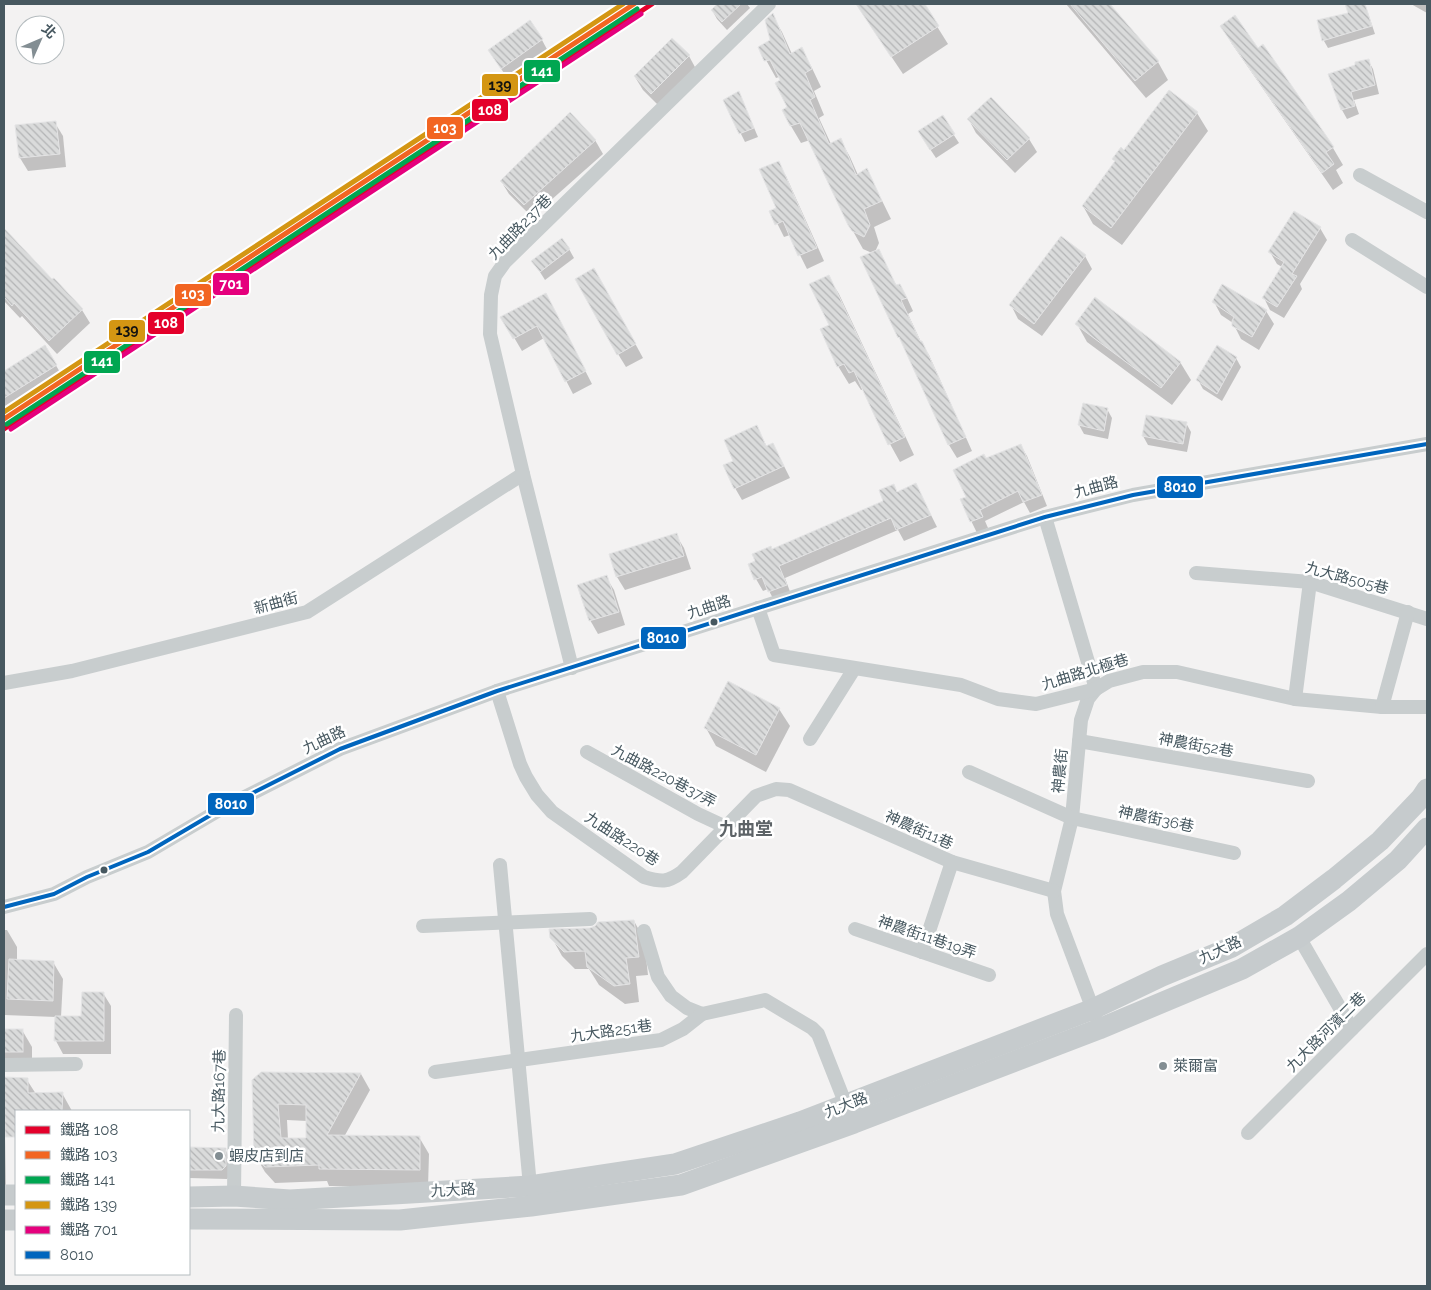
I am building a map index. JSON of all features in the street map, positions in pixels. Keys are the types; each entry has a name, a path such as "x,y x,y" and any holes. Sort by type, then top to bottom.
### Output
{"main road":[{"name":"九大路","path":"190,1197 234,1196 290,1200 530,1186 676,1164 846,1105 1093,1009 1162,976 1232,946 1285,916 1334,879 1380,841 1421,798 1427,789"},
{"name":"九大路","path":"190,1219 400,1220 531,1206 681,1185 854,1123 1099,1029 1242,969 1299,936 1349,901 1398,860 1427,828"}],"street":[{"name":"九曲路237巷","path":"572,668 490,334 491,294 495,276 512,256 770,4"},
{"path":"1360,175 1427,212"},
{"path":"1352,240 1427,287"},
{"name":"九曲路","path":"4,907 54,894 88,877 148,852 221,809 340,749 497,691 1045,518 1133,495 1427,444"},
{"name":"新曲街","path":"4,683 72,671 307,612 523,474"},
{"path":"1045,518 1096,689"},
{"name":"九大路505巷","path":"1196,573 1310,582 1427,619"},
{"path":"1295,698 1310,582"},
{"name":"九曲路北極巷","path":"758,608 774,655 960,685 998,699 1036,704 1096,689 1110,681 1142,672 1177,672 1295,698 1382,707 1427,707"},
{"path":"1382,707 1408,612"},
{"path":"810,739 854,669"},
{"name":"神農街","path":"1096,689 1088,699 1081,720 1072,818 1054,891 1057,914 1099,1029"},
{"name":"九曲路220巷","path":"497,691 520,764 537,795 552,812 644,877 660,881 672,879 682,872 756,796 776,789"},
{"name":"神農街52巷","path":"1079,741 1308,780"},
{"name":"九曲路220巷37弄","path":"587,752 698,814 726,827"},
{"name":"神農街36巷","path":"969,772 1072,818 1234,853"},
{"name":"神農街11巷","path":"776,789 789,790 952,862 1054,891"},
{"path":"922,952 952,862"},
{"path":"500,865 530,1186"},
{"path":"423,926 505,921 590,919"},
{"name":"神農街11巷19弄","path":"855,929 989,975"},
{"path":"644,931 658,977 671,996 687,1008 702,1014 765,1000 812,1028 818,1034 846,1105"},
{"path":"1299,936 1352,1029"},
{"name":"九大路河濱二巷","path":"1248,1133 1427,954"},
{"name":"九大路251巷","path":"435,1072 661,1040 683,1029 702,1014"},
{"name":"九大路167巷","path":"234,1196 236,1015"},
{"path":"4,1066 76,1064"}],"building":[{"path":"717,4 741,4 722,22 711,10"},
{"path":"856,4 925,4 939,26 891,57"},
{"path":"1070,4 1110,4 1159,61 1135,81"},
{"path":"1345,4 1365,4 1372,26 1322,41 1317,20 1348,13"},
{"path":"773,13 790,54 802,47 812,69 805,73 815,97 810,100 829,144 841,138 856,175 867,168 882,201 864,209 870,225 864,237 852,231 848,225 800,123 790,126 782,110 787,107 775,83 780,80 770,60 764,61 758,47 770,40 765,20"},
{"path":"1235,15 1258,48 1263,44 1334,147 1326,152 1334,164 1322,173 1220,26"},
{"path":"530,20 543,39 501,69 488,50"},
{"path":"672,38 690,55 651,94 634,76"},
{"path":"1369,59 1375,85 1351,92 1355,106 1341,110 1328,74 1355,65 1355,62"},
{"path":"1169,90 1198,112 1111,228 1082,206 1115,161 1112,159 1121,147 1124,150"},
{"path":"739,91 754,128 739,134 723,100"},
{"path":"991,97 1030,138 1007,160 967,119"},
{"path":"570,112 596,140 524,205 500,181"},
{"path":"943,115 955,134 930,150 918,131"},
{"path":"56,121 60,154 19,158 15,125"},
{"path":"779,161 817,248 798,256 783,221 775,225 769,211 776,208 759,169"},
{"path":"1294,211 1321,227 1292,274 1297,276 1277,307 1262,298 1284,262 1268,252"},
{"path":"4,228 83,309 49,341 14,303 12,306 4,297"},
{"path":"1061,236 1086,255 1034,324 1009,305"},
{"path":"562,238 570,249 540,272 531,261"},
{"path":"879,249 896,285 900,284 907,298 901,300 966,437 948,445 860,257"},
{"path":"594,268 636,344 617,355 575,279"},
{"path":"829,275 905,437 888,445 854,371 849,373 844,364 837,367 820,329 829,325 809,284"},
{"path":"1222,284 1267,310 1252,337 1232,326 1234,317 1212,302"},
{"path":"546,293 586,371 565,382 537,326 513,339 500,317"},
{"path":"1095,297 1181,362 1161,388 1075,324"},
{"path":"45,345 57,365 4,398 4,371"},
{"path":"1217,345 1237,357 1217,394 1196,380"},
{"path":"1083,403 1108,408 1104,431 1078,425"},
{"path":"1146,415 1187,422 1183,444 1142,436"},
{"path":"757,425 766,446 773,443 784,466 734,489 723,465 733,461 724,440"},
{"path":"1021,444 1042,495 1023,502 1018,491 980,510 983,517 970,522 960,499 966,497 953,470 984,454 986,458"},
{"path":"916,483 931,515 896,530 891,518 779,566 787,585 768,592 762,577 754,580 748,564 755,561 752,554 771,546 772,549 883,501 879,490 894,484 897,492"},
{"path":"677,533 684,556 616,577 609,554"},
{"path":"607,575 619,612 589,621 577,585"},
{"path":"728,681 780,708 756,755 704,728"},
{"path":"634,920 639,957 626,958 630,984 614,986 587,967 585,951 564,952 550,938 549,929 590,928 598,922"},
{"path":"9,959 54,961 53,1001 7,999"},
{"path":"82,992 104,992 104,1041 54,1041 55,1016 81,1016"},
{"path":"4,1029 23,1029 23,1052 4,1052"},
{"path":"261,1072 361,1073 327,1135 420,1136 420,1170 319,1169 319,1165 265,1167 254,1155 252,1080","holes":["278,1104 306,1105 306,1138 281,1138"]},
{"path":"4,1077 28,1078 28,1093 63,1092 62,1110 15,1110 15,1137 5,1137"},
{"path":"190,1147 226,1148 226,1166 222,1170 190,1170"}],"rail line":[{"name":"139","path":"4,412 623,4"},
{"name":"103","path":"4,419 634,4"},
{"name":"108","path":"4,429 652,4"},
{"name":"141","path":"7,424 637,9"},
{"name":"701","path":"11,429 641,14"}],"transit line":[{"name":"8010","path":"4,907 54,894 87,877 148,852 221,809 340,749 497,691 1045,517 1133,495 1427,444"}],"place":[{"name":"萊爾富","path":"1163,1066"},
{"name":"蝦皮店到店","path":"219,1156"}],"district":[{"name":"九曲堂","path":"746,828"}]}
